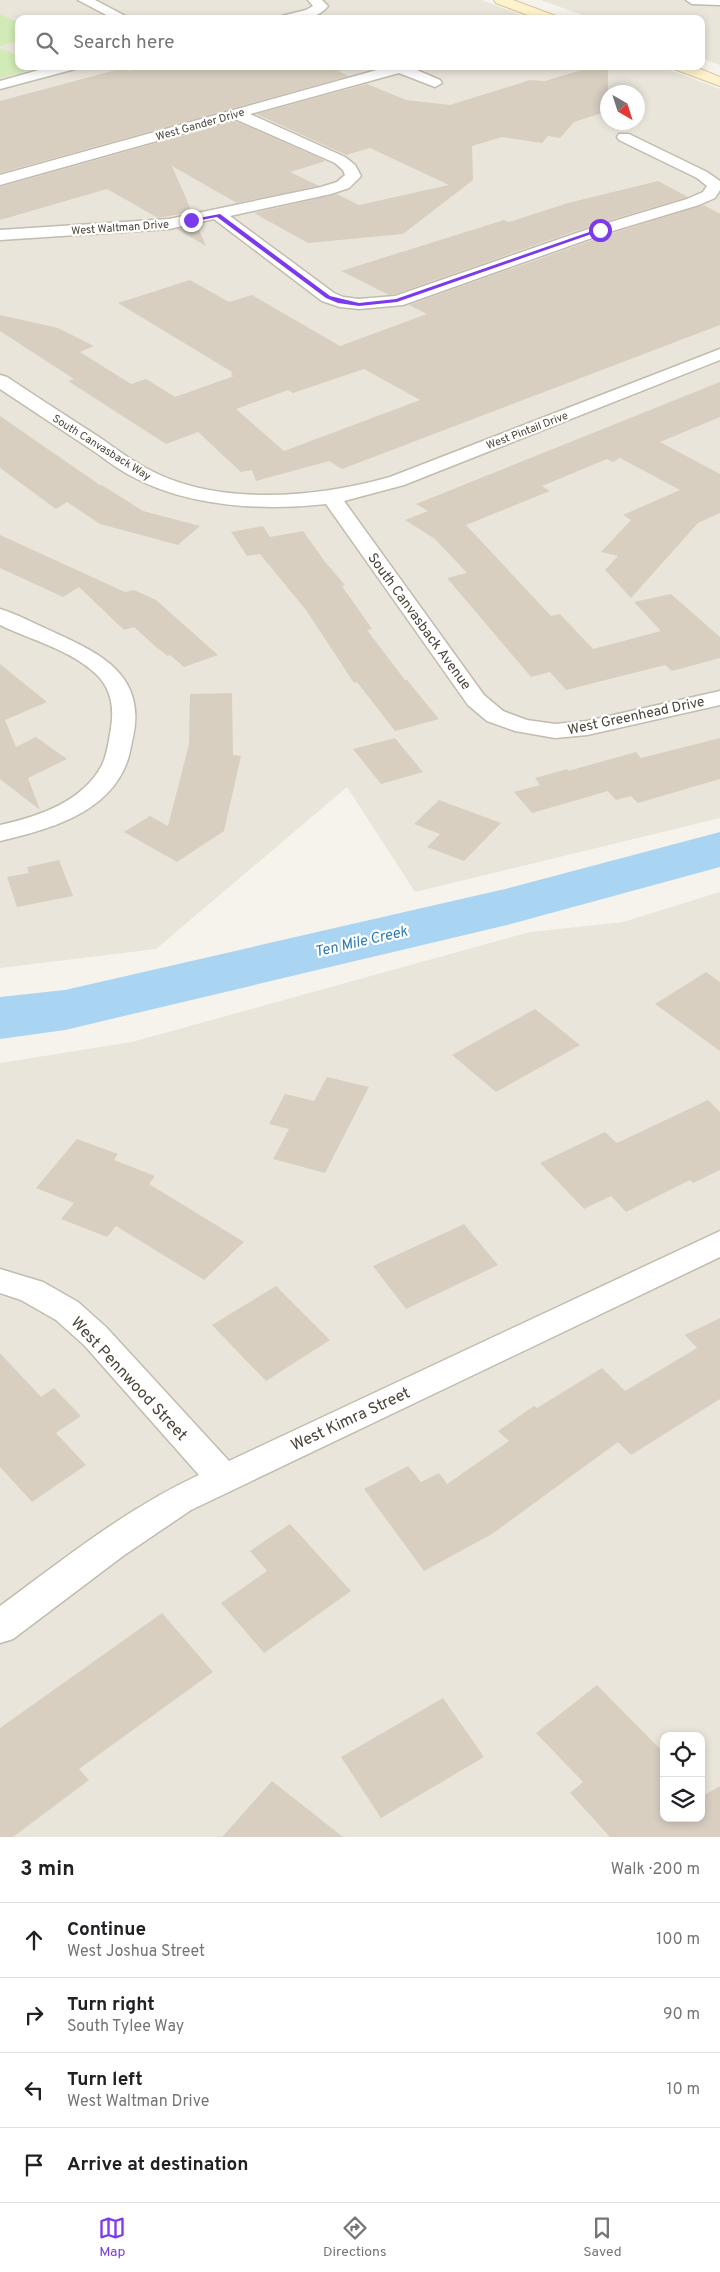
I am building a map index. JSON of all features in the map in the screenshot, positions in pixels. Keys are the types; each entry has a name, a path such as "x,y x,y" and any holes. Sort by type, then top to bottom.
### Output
{"street":[{"path":"84,0 116,15"},
{"path":"501,0 540,15"},
{"path":"692,0 714,2"},
{"path":"303,15 311,13 318,3"},
{"path":"0,85 55,70"},
{"name":"West Gander Drive","path":"0,180 392,70"},
{"name":"West Gander Drive","path":"409,70 435,83"},
{"path":"689,70 720,82"},
{"name":"West Waltman Drive","path":"0,235 169,224 325,191 342,185 353,176 350,168 340,160 237,114"},
{"path":"218,215 328,297 340,302 359,304 397,301 600,230 693,202 709,195 715,185 702,175 624,137"},
{"name":"West Pintail Drive","path":"331,498 396,481 720,354"},
{"name":"South Canvasback Way","path":"0,381 140,473 160,482 190,492 234,500 290,501 331,498"},
{"name":"South Canvasback Avenue","path":"331,498 476,700 495,716 523,726"},
{"path":"0,616 83,656 103,668 117,684 124,701 124,720 114,764 102,784 82,801 56,816 25,828 0,833"},
{"name":"West Greenhead Drive","path":"523,726 555,731 587,728 720,698"},
{"name":"West Kimra Street","path":"0,1627 137,1525 179,1500 720,1243"},
{"name":"West Pennwood Street","path":"0,1281 32,1291 67,1311 95,1336 223,1478"}],"shaded area":[{"path":"0,0 482,0 521,15 15,15 15,70 670,70 720,89 720,818 415,892 347,787 156,949 0,968"},
{"path":"541,0 720,0 720,65 705,59 705,15 582,15"},
{"path":"720,892 720,1837 0,1837 0,1063 132,1042 530,932 623,922"}],"green space":[{"path":"0,14 15,21 15,42 0,46"},
{"path":"0,48 15,54 15,70 30,70 0,78"}],"building":[{"path":"116,70 342,70 338,71 349,76 0,173 0,101"},
{"path":"582,70 608,70 608,85 600,85 600,114 574,122 560,138 548,136 542,143 502,137 472,146 473,180 403,234 308,243 254,213 337,194 359,205 449,185 370,148 346,155 256,114 367,84 406,100 450,105 530,80 545,81"},
{"path":"235,121 326,161 290,172 319,186 237,203 172,166 192,212 158,218 107,189 0,220 0,187"},
{"path":"658,181 688,197 593,225 395,294 389,295 341,271 504,220 509,222 568,203"},
{"path":"704,205 720,214 720,325 342,469 329,461 256,481 252,470 241,472 198,432 166,444 68,381 74,379 0,331 0,315 58,328 94,346 80,352 131,384 146,379 175,397 234,376 231,375 232,372 118,303 190,280 229,302 252,295 340,346 427,314 409,305 607,235","holes":["364,369 420,400 284,451 236,409 288,390 293,393"]},
{"path":"197,225 206,246 177,229"},
{"path":"720,382 720,417 660,442 720,474 720,513 698,523 631,598 605,570 618,556 601,552 631,520 623,515 680,490 620,458 613,462 607,459 542,486 550,491 466,525 551,616 560,614 593,649 661,631 634,602 671,594 720,637 720,658 672,671 665,665 566,690 550,672 531,677 447,578 467,573 435,539 405,520 428,511 416,504"},
{"path":"0,416 100,485 143,511 200,526 178,545 100,524 67,502 56,509 0,468"},
{"path":"263,526 270,537 303,531 345,585 342,586 372,629 367,630 405,680 407,680 439,719 395,731 357,682 354,683 306,610 260,554 247,556 231,532"},
{"path":"0,535 125,592 134,590 156,600 218,655 184,667 170,655 168,656 157,648 134,627 124,630 79,587 63,597 0,568"},
{"path":"0,664 47,702 5,720 16,747 36,737 67,759 28,778 40,810 0,779"},
{"path":"232,693 233,755 241,756 224,831 177,862 124,832 150,816 168,826 189,744 190,694"},
{"path":"395,738 423,772 381,784 353,749"},
{"path":"720,738 720,779 638,803 631,796 616,800 608,791 532,813 514,792 540,785 535,778 567,769 568,771 636,752 641,758"},
{"path":"439,800 501,823 464,861 427,847 440,834 414,824"},
{"path":"59,860 73,896 17,907 7,877 29,873 27,867"},
{"path":"706,972 720,982 720,1051 655,1004"},
{"path":"535,1009 580,1045 496,1092 452,1055"},
{"path":"327,1077 369,1087 325,1173 273,1159 289,1129 269,1124 285,1094 314,1101"},
{"path":"708,1100 720,1112 720,1170 693,1183 690,1180 626,1212 611,1196 584,1209 540,1163 605,1132 617,1143"},
{"path":"77,1139 118,1154 114,1160 155,1176 149,1184 244,1242 204,1280 116,1226 107,1237 61,1219 74,1203 36,1188"},
{"path":"464,1224 498,1265 406,1309 373,1266"},
{"path":"276,1286 330,1340 266,1381 212,1325"},
{"path":"720,1318 720,1399 631,1455 618,1442 492,1534 424,1571 364,1489 408,1466 421,1482 439,1473 447,1484 509,1441 498,1431 534,1406 537,1408 602,1368 625,1391 697,1348 685,1335"},
{"path":"0,1353 41,1397 54,1388 81,1416 56,1433 86,1465 32,1502 0,1467"},
{"path":"290,1524 351,1591 264,1653 221,1603 267,1571 250,1551"},
{"path":"162,1613 213,1672 79,1769 89,1780 13,1837 0,1837 0,1728"},
{"path":"597,1685 660,1749 660,1822 705,1822 705,1795 720,1786 720,1837 610,1837 570,1793 583,1782 536,1733"},
{"path":"443,1698 484,1757 381,1818 341,1757"},
{"path":"272,1781 343,1837 222,1837"}],"waterway":[{"name":"Ten Mile Creek","path":"0,1018 65,1010 507,907 720,849"}],"route":[{"path":"191,220 218,215 328,297 340,302 359,304 379,304 397,301 600,230"}]}
